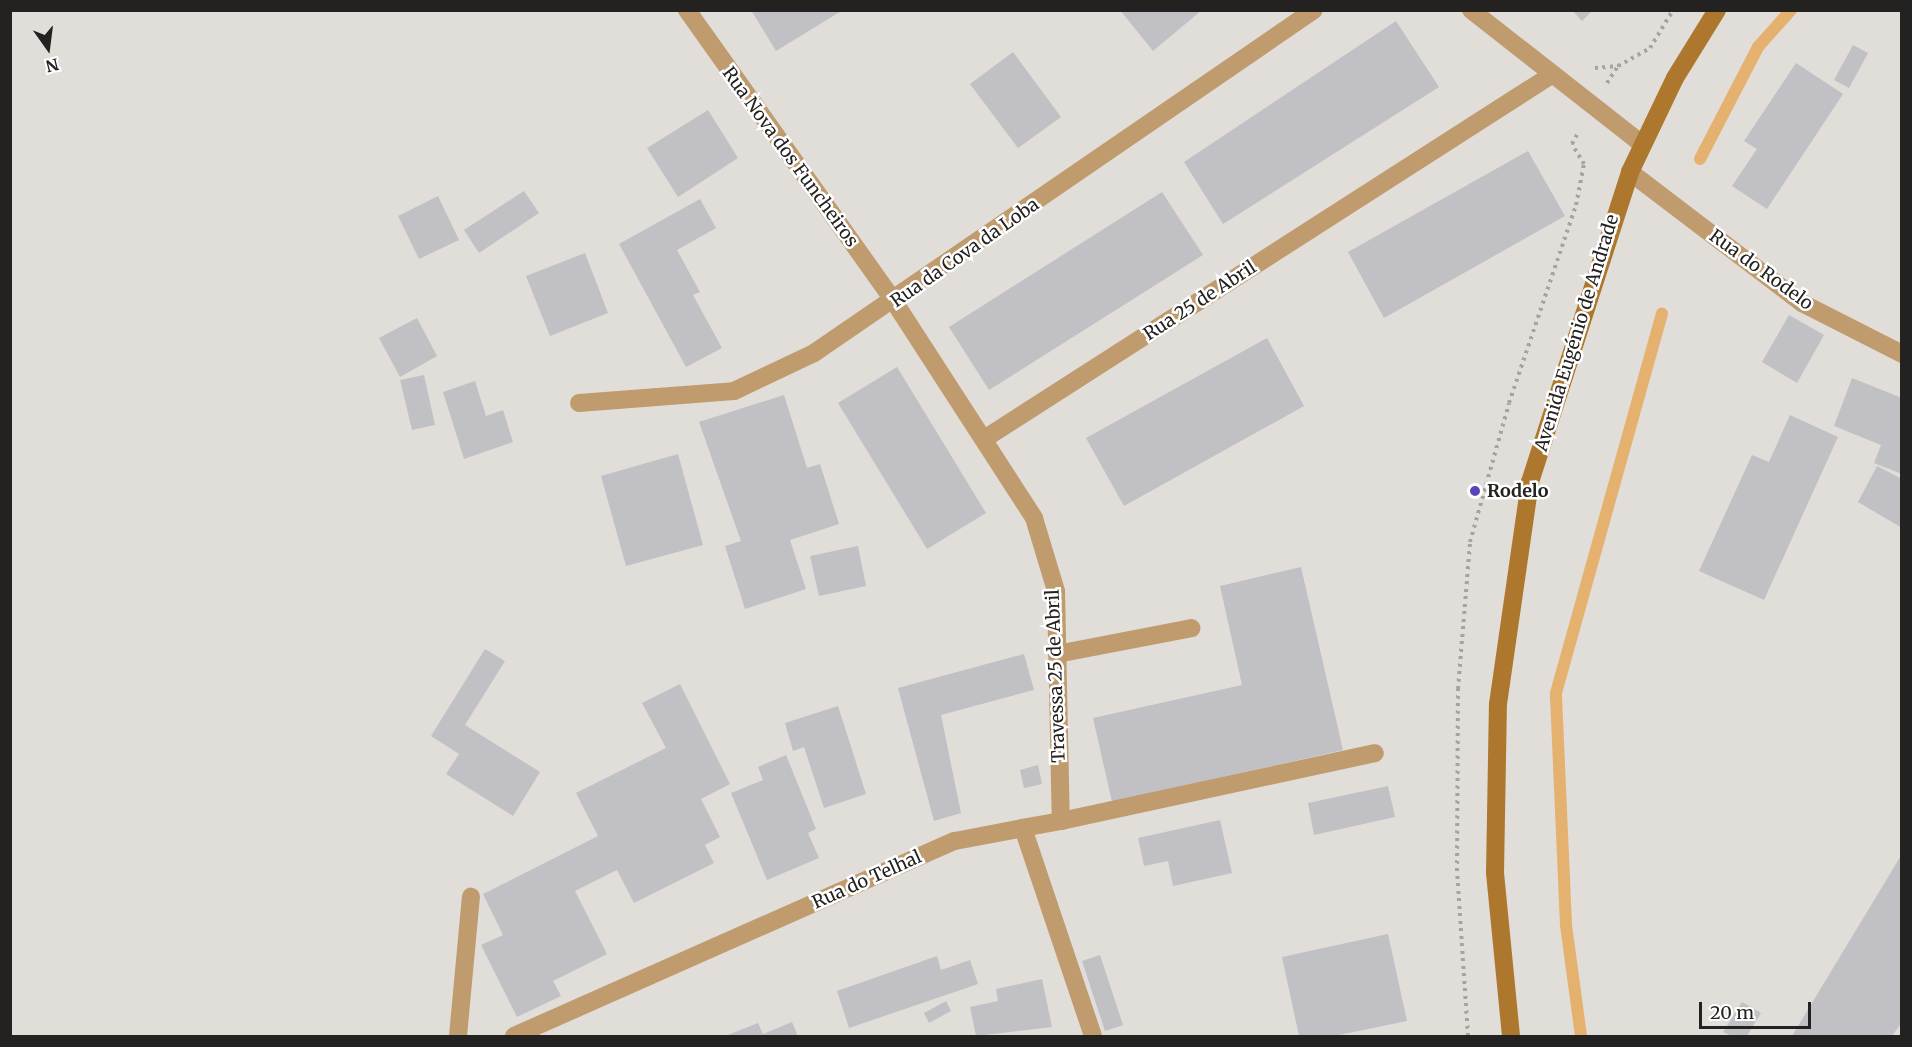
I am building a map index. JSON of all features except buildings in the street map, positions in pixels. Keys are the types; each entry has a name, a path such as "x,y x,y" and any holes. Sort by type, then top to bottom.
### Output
{"main road":[{"name":"Avenida Eugénio de Andrade","path":"1511,1036 1495,873 1498,704 1530,482 1604,240 1630,172 1642,144 1717,10"}],"street":[{"name":"Rua Nova dos Funcheiros","path":"687,10 895,303"},
{"name":"Rua da Cova da Loba","path":"579,403 734,391 814,353 895,303 1314,10"},
{"path":"1471,10 1642,144"},
{"name":"Rua 25 de Abril","path":"984,439 1553,74"},
{"name":"Rua do Rodelo","path":"1630,172 1802,303 1902,354"},
{"path":"895,303 984,439"},
{"name":"Travessa 25 de Abril","path":"984,439 1034,518 1056,591 1061,821"},
{"path":"1057,654 1192,628"},
{"path":"1093,1036 1023,828 1375,753"},
{"name":"Rua do Telhal","path":"514,1036 955,841 1023,828"},
{"path":"458,1036 471,897"}],"path":[{"path":"1584,64 1599,69 1618,66 1650,48 1672,10"}],"waterway":[{"path":"1700,159 1758,47 1791,10"},
{"path":"1581,1036 1566,925 1556,693 1662,314"}],"place":[{"name":"Rodelo","path":"1475,491"}]}
